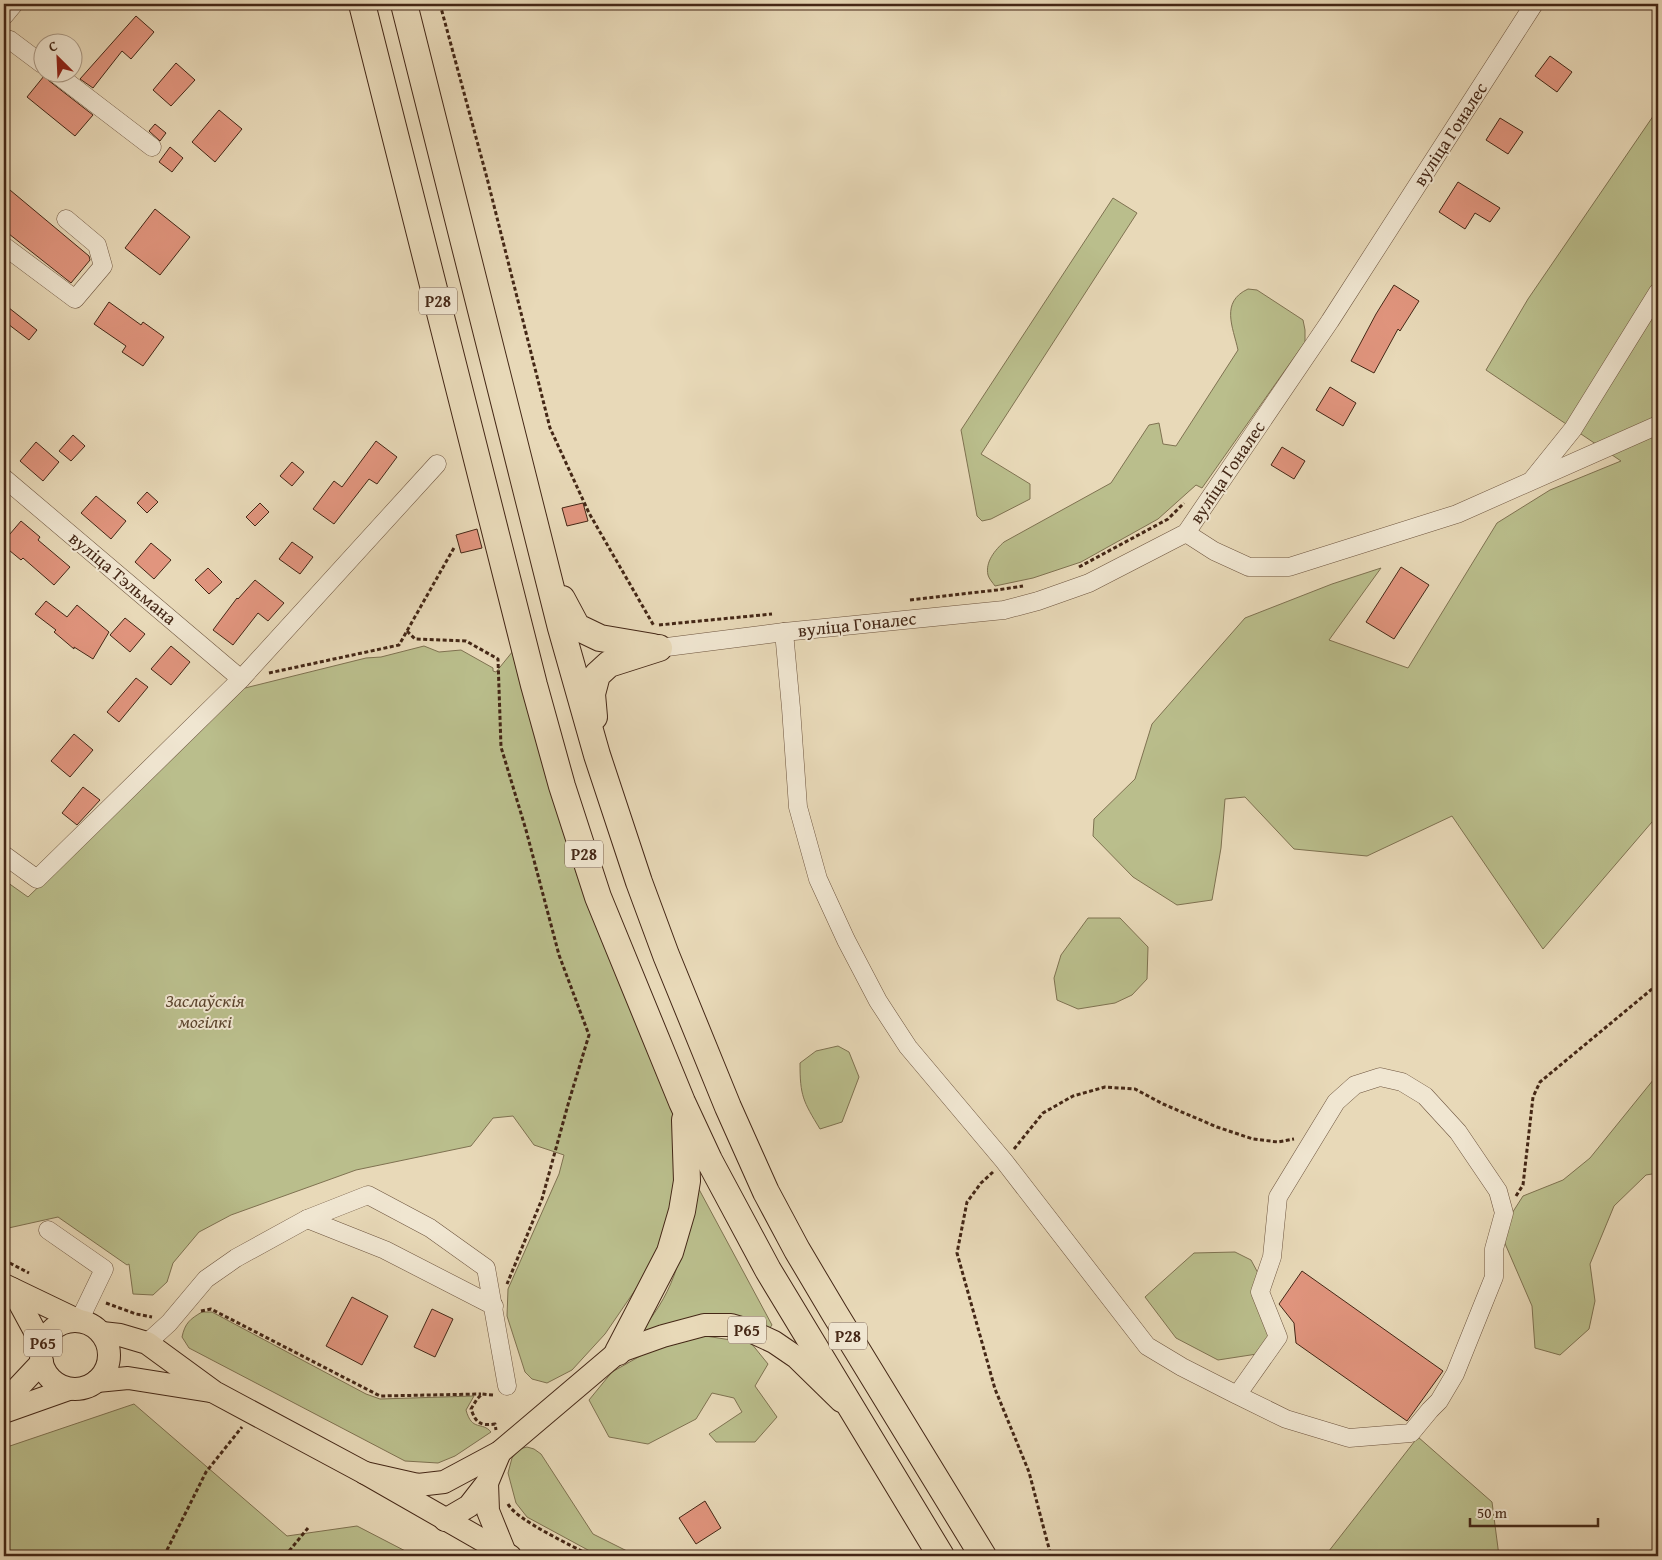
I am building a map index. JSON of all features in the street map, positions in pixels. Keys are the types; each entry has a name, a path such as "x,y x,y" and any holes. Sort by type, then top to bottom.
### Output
{"highway":[{"name":"Р28","path":"362,4 534,685 562,786 598,897 682,1102 709,1160 768,1270 852,1412 941,1556"},
{"name":"Р28","path":"404,4 562,628 598,755 639,882 666,955 728,1106 766,1192 797,1250 835,1314 984,1556"},
{"path":"550,578 577,627 600,638 659,648"},
{"path":"598,755 592,694 597,675 609,664 659,648"},
{"name":"Р65","path":"618,1352 670,1252 682,1212 687,1181 686,1130 682,1102"}],"main road":[{"path":"8,1287 83,1312"},
{"path":"8,1287 38,1337 42,1356"},
{"name":"Р65","path":"4,1399 11,1395 42,1356 48,1333 83,1312 88,1323 102,1333 120,1335 147,1343 214,1392 365,1473 507,1555"},
{"name":"Р65","path":"444,1482 500,1452 618,1352 663,1336 704,1325 731,1325 748,1330 774,1342 796,1357 852,1412"},
{"path":"97,1381 103,1375 109,1358 106,1340 102,1333"},
{"name":"Р65","path":"42,1356 45,1372 52,1380 69,1389"},
{"name":"Р65","path":"4,1412 69,1389 89,1386 97,1381 128,1378 214,1392"},
{"name":"Р65","path":"445,1520 468,1506 487,1484 500,1452"},
{"path":"365,1473 418,1485 444,1482 442,1499 445,1520"},
{"name":"Р65","path":"487,1484 488,1511 507,1555"}],"street":[{"path":"4,16 14,4"},
{"name":"вуліца Гоналес","path":"659,648 1021,606 1089,583 1186,533 1330,321 1534,4"},
{"path":"4,38 10,40 32,56"},
{"path":"67,82 152,146"},
{"path":"4,246 75,299 103,266 97,245 66,219"},
{"path":"1530,482 1573,429 1658,292"},
{"path":"1186,533 1214,551 1249,567 1289,567 1458,514 1658,425"},
{"path":"4,855 37,879 241,679 437,464"},
{"name":"вуліца Тэльмана","path":"4,478 241,679"},
{"path":"784,632 798,807 818,879 846,940 878,1001 908,1046 1004,1161 1147,1346 1182,1367 1237,1395 1286,1419 1349,1438 1412,1433 1439,1401 1455,1374 1494,1277 1494,1248 1504,1213 1498,1191 1458,1132 1425,1096 1402,1082 1380,1077 1354,1085 1336,1102 1278,1197 1272,1257 1260,1292 1278,1337 1237,1395"},
{"path":"147,1343 169,1323 206,1279 236,1258 307,1219 368,1195 430,1228 486,1268 507,1386"},
{"path":"307,1219 385,1250 494,1306"},
{"path":"48,1230 104,1269 83,1312"}],"path":[{"path":"440,4 487,178 550,428 589,513 654,626 780,614"},
{"path":"1078,567 1168,519 1196,491 1208,499"},
{"path":"241,679 399,645 455,546"},
{"path":"904,601 1025,585"},
{"path":"406,631 415,639 466,642 498,659 501,747 526,830 559,956 589,1035 542,1199 506,1286"},
{"path":"1504,1213 1524,1186 1534,1097 1540,1082 1658,984"},
{"path":"1051,1556 1029,1472 995,1388 958,1253 967,1202 981,1183 1004,1161 1043,1113 1073,1096 1105,1087 1136,1089 1163,1104 1217,1127 1252,1139 1278,1142 1303,1136 1325,1121"},
{"path":"4,1260 30,1274"},
{"path":"83,1312 109,1303 136,1314 143,1314 169,1323"},
{"path":"198,1311 211,1309 380,1396 482,1394"},
{"path":"164,1556 206,1472 253,1414"},
{"path":"285,1556 308,1528"}],"green space":[{"path":"1658,109 1658,815 1543,949 1452,816 1367,856 1294,849 1245,797 1225,799 1221,848 1212,900 1177,905 1133,877 1093,836 1094,819 1135,779 1152,724 1245,618 1332,584 1381,568 1329,640 1408,668 1497,523 1550,490 1621,461 1486,370 1528,299"},
{"path":"1113,198 1137,213 981,454 1030,484 1030,499 991,519 982,521 977,516 961,430"},
{"path":"1248,289 1257,290 1303,320 1305,342 1202,488 1196,485 1158,519 1081,562 1033,578 995,586 987,570 991,557 1001,545 1111,483 1149,425 1159,423 1163,444 1176,446 1238,350 1232,324 1231,308 1239,294"},
{"name":"Заслаўскія могілкі","path":"424,646 439,652 461,650 493,668 493,671 496,672 513,651 557,812 577,875 678,1123 680,1191 653,1264 605,1334 572,1370 547,1383 532,1379 525,1372 507,1316 508,1289 559,1174 564,1155 534,1145 513,1116 493,1118 471,1146 356,1170 231,1215 199,1232 173,1263 167,1282 153,1295 133,1294 129,1264 127,1265 58,1217 4,1229 4,880 28,897 245,688 366,658 381,657"},
{"path":"1088,918 1120,918 1148,947 1147,979 1132,995 1115,1003 1078,1009 1057,1000 1054,978 1061,955"},
{"path":"838,1046 849,1052 859,1077 842,1122 820,1129 804,1098 800,1063 816,1051"},
{"path":"1658,1074 1658,1173 1646,1175 1614,1206 1590,1264 1595,1301 1589,1329 1560,1355 1535,1348 1532,1306 1500,1232 1523,1196 1563,1180 1590,1158"},
{"path":"694,1180 772,1325 769,1329 637,1337 659,1306 674,1276 683,1244"},
{"path":"1235,1252 1251,1260 1273,1301 1270,1334 1257,1354 1218,1360 1176,1338 1145,1297 1194,1253"},
{"path":"202,1312 212,1312 366,1394 380,1399 474,1396 466,1410 468,1417 474,1424 484,1427 491,1432 455,1456 438,1463 405,1461 189,1348 182,1337 183,1332 189,1322"},
{"path":"705,1336 751,1343 768,1364 755,1386 777,1417 755,1442 716,1442 709,1434 742,1412 734,1398 712,1393 696,1419 648,1444 609,1437 589,1400 612,1372 649,1351"},
{"path":"134,1404 287,1536 357,1526 415,1556 4,1556 4,1448"},
{"path":"1418,1437 1492,1502 1499,1556 1325,1556"},
{"path":"527,1447 541,1454 593,1534 637,1556 599,1556 527,1517 516,1503 508,1473 512,1458 519,1449"}],"building":[{"path":"136,16 154,32 131,59 122,51 93,88 82,80 82,77"},
{"path":"1550,56 1572,72 1557,92 1535,76"},
{"path":"176,63 195,80 171,106 153,90"},
{"path":"39,82 51,82 93,115 75,136 27,97"},
{"path":"219,110 242,129 215,162 192,142"},
{"path":"1500,118 1523,132 1508,154 1486,140"},
{"path":"155,124 166,133 160,141 149,131"},
{"path":"170,147 183,158 172,172 159,162"},
{"path":"1458,182 1500,208 1490,222 1475,213 1465,229 1439,212"},
{"path":"4,185 89,256 90,260 71,283 4,230"},
{"path":"155,209 190,237 160,275 125,248"},
{"path":"1394,285 1419,301 1400,331 1398,329 1374,373 1351,361"},
{"path":"109,302 141,325 143,322 164,337 143,366 122,352 126,346 94,324"},
{"path":"4,304 37,330 29,340 4,321"},
{"path":"1330,387 1356,403 1343,426 1316,410"},
{"path":"73,435 85,446 71,461 59,451"},
{"path":"376,441 397,457 377,484 369,479 334,524 313,509 334,481 342,487"},
{"path":"36,442 59,462 43,481 20,461"},
{"path":"1282,447 1305,461 1294,479 1271,465"},
{"path":"292,462 304,472 292,486 280,476"},
{"path":"147,492 158,502 147,513 137,503"},
{"path":"96,496 126,521 111,539 81,513"},
{"path":"260,503 269,512 255,526 246,517"},
{"path":"583,503 588,521 567,526 562,508"},
{"path":"21,521 40,537 38,540 70,567 54,585 23,558 21,560 4,546 4,541"},
{"path":"477,529 482,548 461,553 456,535"},
{"path":"292,542 313,557 300,574 279,559"},
{"path":"151,543 171,560 154,579 135,562"},
{"path":"1401,567 1429,585 1394,639 1366,622"},
{"path":"208,568 222,582 209,594 195,580"},
{"path":"255,580 284,603 268,621 258,613 233,645 213,630 237,598"},
{"path":"46,601 67,617 77,605 109,632 93,659 74,647 74,649 54,632 56,630 35,614"},
{"path":"125,618 145,634 130,652 110,635"},
{"path":"171,646 190,662 171,685 151,669"},
{"path":"136,678 148,687 119,722 107,712"},
{"path":"74,734 93,750 70,777 51,761"},
{"path":"83,787 100,800 77,825 62,813"},
{"path":"1302,1271 1443,1371 1407,1421 1296,1343 1294,1323 1279,1304"},
{"path":"352,1297 388,1316 362,1365 326,1346"},
{"path":"432,1309 453,1319 435,1357 414,1347"},
{"path":"705,1501 721,1528 696,1544 679,1518"}]}
